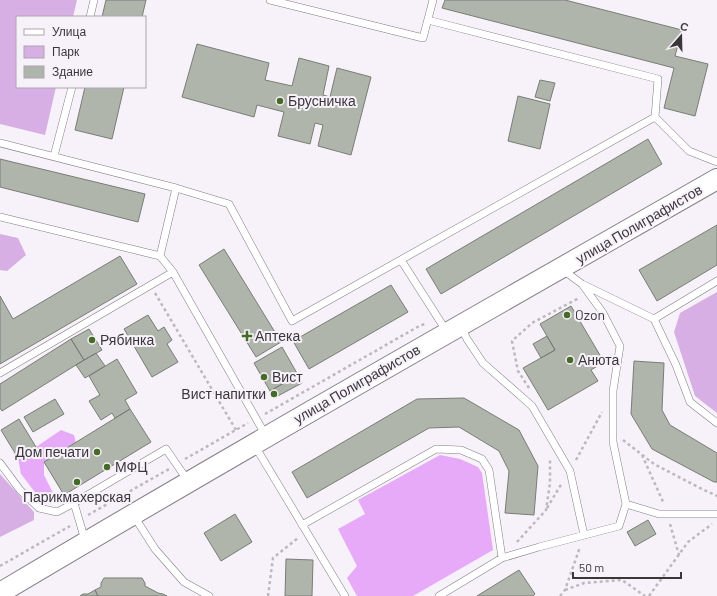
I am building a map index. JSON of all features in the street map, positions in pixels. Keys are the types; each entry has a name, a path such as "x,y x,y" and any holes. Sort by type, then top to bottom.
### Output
{"street":[{"name":"улица Полиграфистов","path":"0,593 260,440 717,179"}],"lane":[{"path":"90,16 94,0"},
{"path":"270,0 423,38 433,0"},
{"path":"428,20 658,79 655,117 689,151 717,162"},
{"path":"54,156 72,88"},
{"path":"0,143 176,188 229,204 292,320 655,117"},
{"path":"160,256 176,188"},
{"path":"0,216 160,256 173,272 304,528 344,596"},
{"path":"401,260 454,329 467,338 483,363 532,406 570,471 584,535"},
{"path":"561,268 582,284 654,319 676,365 690,402 717,423"},
{"path":"0,373 173,272"},
{"path":"654,319 717,281"},
{"path":"439,596 502,558 619,526 626,504 613,442 613,391 620,346 603,314 582,284"},
{"path":"0,463 20,490 39,508 57,512 166,449 188,482"},
{"path":"304,528 436,449 462,450 482,460 489,470 502,558"},
{"path":"74,503 86,542"},
{"path":"626,504 659,514 717,514"},
{"path":"133,514 155,549 184,582 209,596"}],"path":[{"path":"153,291 236,430"},
{"path":"546,510 570,471 613,391"},
{"path":"613,432 654,464 717,496"},
{"path":"648,596 688,542 717,521"},
{"path":"268,596 273,558 304,528"},
{"path":"560,596 564,590 584,535"},
{"path":"564,590 584,583 622,580 645,596"}],"green space":[{"path":"0,0 77,0 73,16 16,16 16,88 56,88 45,135 0,124"},
{"path":"0,234 18,238 26,255 7,271 0,270"},
{"path":"717,292 717,413 695,396 674,332 680,313"},
{"path":"0,474 34,512 34,520 0,537"}],"shaded area":[{"path":"61,430 74,435 76,443 44,462 44,475 54,495 51,502 41,500 21,474 18,458"},
{"path":"440,455 460,459 478,467 482,473 493,550 413,596 357,596 347,578 357,566 338,529 365,514 358,500"}],"building":[{"path":"106,0 146,0 142,16 102,16"},
{"path":"445,0 565,0 682,30 675,56 708,64 695,116 664,108 674,68 442,8"},
{"name":"Брусничка","path":"197,44 269,63 265,80 292,86 299,58 329,66 323,95 330,97 337,68 371,77 351,155 318,146 323,125 315,123 310,144 278,136 284,112 257,105 254,117 182,97"},
{"path":"540,80 555,83 550,101 535,97"},
{"path":"85,88 124,88 112,139 75,130"},
{"path":"518,96 550,104 540,149 508,141"},
{"path":"648,139 662,164 441,294 426,269"},
{"path":"0,159 145,194 138,222 0,187"},
{"path":"717,225 717,265 657,301 639,270"},
{"path":"224,249 281,342 256,357 199,265"},
{"path":"120,256 137,284 0,364 0,296 13,319"},
{"path":"391,285 408,312 309,369 293,341"},
{"name":"Анюта","path":"571,306 604,362 591,370 598,381 548,410 523,368 555,350 540,324"},
{"path":"148,315 158,331 164,327 172,340 167,344 178,362 152,377 124,329"},
{"path":"89,329 102,350 84,360 71,339"},
{"path":"547,336 555,350 541,358 533,344"},
{"path":"71,339 84,360 2,411 0,408 0,384"},
{"path":"282,347 298,375 270,391 254,363"},
{"path":"96,353 105,366 85,378 76,365"},
{"path":"117,359 137,393 125,400 130,409 115,418 112,413 101,420 89,401 100,395 89,376"},
{"path":"634,361 664,363 662,410 670,425 717,453 717,482 714,482 652,449 631,414"},
{"path":"298,375 302,383 274,398 270,391"},
{"path":"464,398 519,430 538,466 534,515 505,513 509,471 499,451 459,427 429,428 307,498 292,472 417,399"},
{"path":"55,399 64,414 33,432 24,417"},
{"name":"Дом печати","path":"130,409 151,442 64,495 44,462"},
{"path":"19,419 36,447 18,458 1,430"},
{"path":"235,514 252,542 221,561 204,533"},
{"path":"648,520 656,534 635,546 627,532"},
{"path":"286,559 313,560 312,596 285,596"},
{"path":"519,570 535,594 533,596 477,596"},
{"path":"104,578 142,578 145,586 167,596 98,596 95,590 101,587 101,583"},
{"path":"95,590 98,596 80,596 83,594 88,594"}],"place":[{"name":"Брусничка","path":"280,101"},
{"name":"Ozon","path":"567,315"},
{"name":"Аптека","path":"247,336"},
{"name":"Рябинка","path":"92,340"},
{"name":"Анюта","path":"570,360"},
{"name":"Вист","path":"264,377"},
{"name":"Вист напитки","path":"274,394"},
{"name":"Дом печати","path":"97,452"},
{"name":"МФЦ","path":"107,467"},
{"name":"Парикмахерская","path":"77,482"}]}
